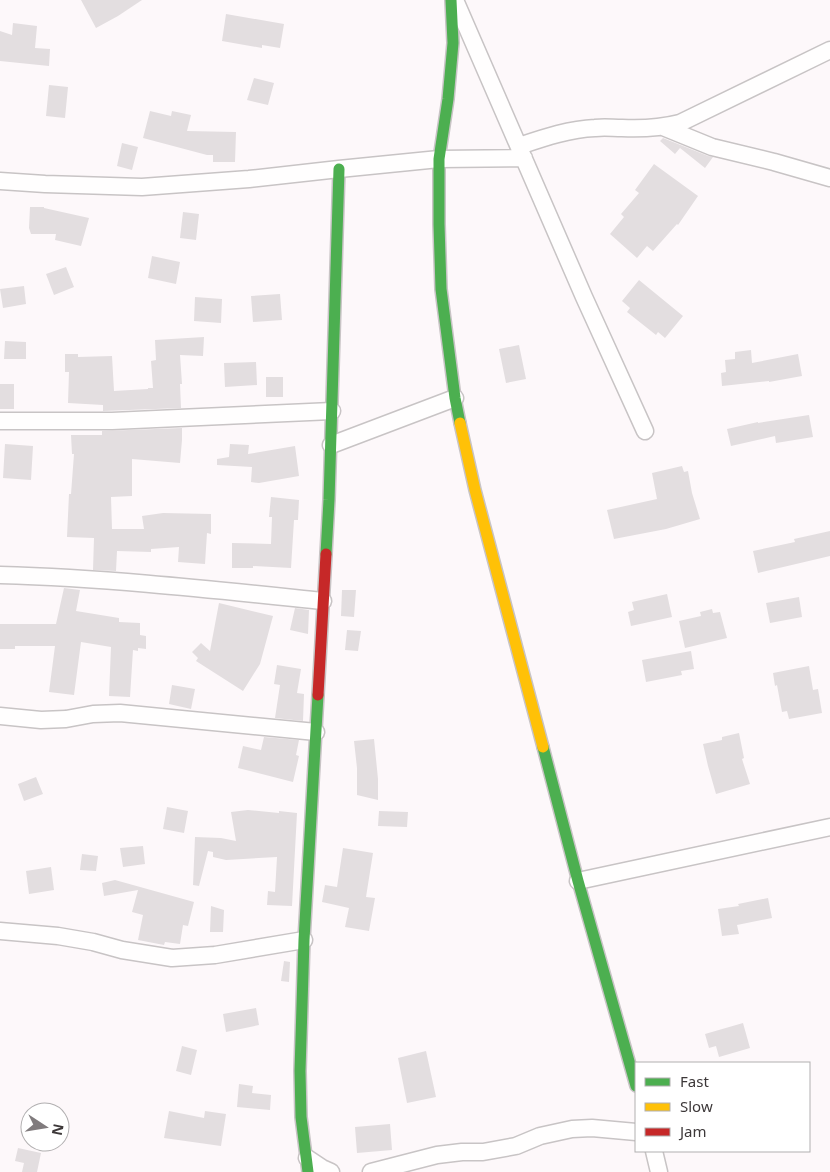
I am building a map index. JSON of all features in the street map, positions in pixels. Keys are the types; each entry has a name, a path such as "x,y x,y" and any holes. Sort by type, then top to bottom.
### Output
{"street":[{"path":"451,0 453,43 448,99 439,159 439,224 441,289 454,398 476,490 578,881 635,1082"},
{"path":"455,0 645,432"},
{"path":"0,181 142,187 249,179 522,152 537,140 578,129 597,127 663,127 680,122 830,50"},
{"path":"663,127 712,147 830,178"},
{"path":"331,1172 308,1165 301,1116 300,1072 304,940 329,500 338,169"},
{"path":"331,445 454,398"},
{"path":"0,421 112,421 332,411"},
{"path":"0,575 43,576 191,587 323,601"},
{"path":"0,716 41,720 120,713 316,732"},
{"path":"578,881 830,827"},
{"path":"0,931 93,942 122,950 172,958 216,955 304,940"},
{"path":"371,1172 437,1155 483,1152 516,1146 540,1136 572,1129 592,1128 635,1132"},
{"path":"654,1152 659,1172"}],"building":[{"path":"81,0 142,0 96,28"},
{"path":"226,14 284,24 280,48 262,45 262,48 222,41"},
{"path":"13,23 37,26 35,48 50,49 49,66 0,61 0,31 12,35"},
{"path":"254,78 274,83 268,105 247,100"},
{"path":"49,85 68,87 65,118 46,116"},
{"path":"150,111 171,116 172,111 191,115 187,131 236,132 235,162 213,162 213,155 143,138"},
{"path":"663,138 713,157 705,168 680,148 675,154 660,141"},
{"path":"122,143 138,147 132,170 117,166"},
{"path":"654,164 698,196 678,225 653,251 647,246 637,258 610,234 624,217 621,214 639,193 635,190"},
{"path":"30,207 44,207 89,218 81,246 55,240 56,234 31,234 29,228"},
{"path":"183,212 199,214 196,240 180,238"},
{"path":"152,256 180,262 176,284 148,278"},
{"path":"66,267 74,287 54,295 46,274"},
{"path":"639,280 683,316 665,338 658,332 656,335 627,312 630,308 622,301"},
{"path":"24,286 26,304 3,308 0,289"},
{"path":"280,294 282,320 253,322 251,296"},
{"path":"195,297 222,299 221,323 194,321"},
{"path":"204,337 203,356 180,355 181,408 103,411 103,405 68,403 69,372 65,372 65,354 78,354 78,357 112,356 114,391 148,389 153,388 151,361 156,360 155,340"},
{"path":"5,341 26,342 26,359 4,359"},
{"path":"519,345 526,379 506,383 499,349"},
{"path":"751,350 752,363 798,354 802,376 769,382 722,386 721,373 726,372 725,360 735,359 735,352"},
{"path":"256,362 257,385 225,387 224,363"},
{"path":"266,377 283,377 283,397 266,397"},
{"path":"0,384 14,384 14,409 0,409"},
{"path":"809,415 813,437 776,443 775,436 731,446 727,429 758,422"},
{"path":"182,428 180,463 132,459 132,496 111,497 112,529 144,529 142,516 163,513 211,514 211,534 207,533 205,564 178,562 179,547 151,549 151,552 117,551 116,571 93,570 94,538 67,537 69,494 71,494 74,454 72,454 71,435 102,435 102,431"},
{"path":"5,444 33,446 31,480 3,478"},
{"path":"230,444 249,445 248,454 295,446 299,476 259,483 251,482 252,467 217,465 217,459 229,457"},
{"path":"682,466 684,472 688,471 700,519 666,529 614,539 607,510 657,499 652,473"},
{"path":"271,497 299,500 298,520 294,520 291,568 253,566 253,568 232,568 232,543 271,544 272,517 269,517"},
{"path":"830,531 830,556 758,573 753,551 795,542 794,539"},
{"path":"64,588 80,590 76,611 119,618 119,622 140,623 140,635 146,636 146,649 138,648 138,651 133,650 130,697 109,696 111,647 81,642 74,695 49,692 55,646 15,646 15,649 0,649 0,624 56,624"},
{"path":"342,590 356,590 354,617 341,616"},
{"path":"667,594 672,617 631,626 628,612 634,610 632,602"},
{"path":"799,597 802,617 770,623 766,603"},
{"path":"219,603 273,616 260,664 243,691 196,661 198,658 192,652 201,643 210,651"},
{"path":"295,608 309,610 308,634 290,630"},
{"path":"712,609 713,613 720,612 727,638 685,648 679,621 701,616 700,612"},
{"path":"347,630 361,631 358,651 345,650"},
{"path":"691,651 694,669 681,671 682,675 646,682 642,660"},
{"path":"277,665 301,669 297,693 304,694 303,721 275,718 280,685 274,684"},
{"path":"809,666 813,690 818,689 822,713 789,719 787,711 782,712 773,673"},
{"path":"172,685 195,689 191,709 169,704"},
{"path":"739,733 744,758 742,759 750,784 716,794 703,744 722,740 722,737"},
{"path":"264,737 299,740 296,755 299,756 293,782 238,768 243,746 261,750"},
{"path":"374,739 378,800 357,795 354,741"},
{"path":"36,777 43,794 24,801 18,784"},
{"path":"167,807 188,811 184,833 163,829"},
{"path":"248,810 297,813 292,906 267,905 268,891 275,892 277,857 226,860 213,857 213,852 208,851 199,886 193,885 195,837 221,838 236,841 231,812"},
{"path":"379,811 408,812 407,827 378,826"},
{"path":"143,846 145,864 123,867 120,848"},
{"path":"343,848 373,853 366,897 375,898 369,931 345,927 349,908 322,902 325,885 337,887"},
{"path":"82,854 98,856 96,871 80,870"},
{"path":"51,867 54,890 29,894 26,871"},
{"path":"115,880 194,902 188,926 183,925 180,944 165,942 164,945 138,940 143,915 132,912 138,890 104,896 102,883"},
{"path":"768,898 772,918 737,925 739,934 722,936 718,909 739,906 738,904"},
{"path":"211,906 224,910 223,932 210,932"},
{"path":"284,961 290,962 289,982 281,981"},
{"path":"256,1008 259,1025 226,1032 223,1014"},
{"path":"743,1023 750,1048 719,1057 716,1046 709,1048 705,1034"},
{"path":"182,1046 197,1050 191,1075 176,1071"},
{"path":"426,1051 436,1097 407,1103 398,1058"},
{"path":"239,1084 253,1086 252,1093 271,1095 270,1110 237,1107"},
{"path":"169,1111 204,1118 205,1111 226,1114 221,1146 164,1138"},
{"path":"390,1124 392,1150 357,1153 355,1127"},
{"path":"18,1148 20,1148 20,1152 41,1153 37,1172 22,1172 24,1163 15,1161"}],"traffic: fast":[{"path":"451,0 453,43 448,99 439,159 439,224 441,289 460,423"},
{"path":"326,554 339,169"},
{"path":"308,1172 301,1117 300,1071 304,940 318,695"},
{"path":"543,747 578,881 635,1082"}],"traffic: slow":[{"path":"460,423 475,490 543,747"}],"traffic: jam":[{"path":"318,695 326,554"}]}
